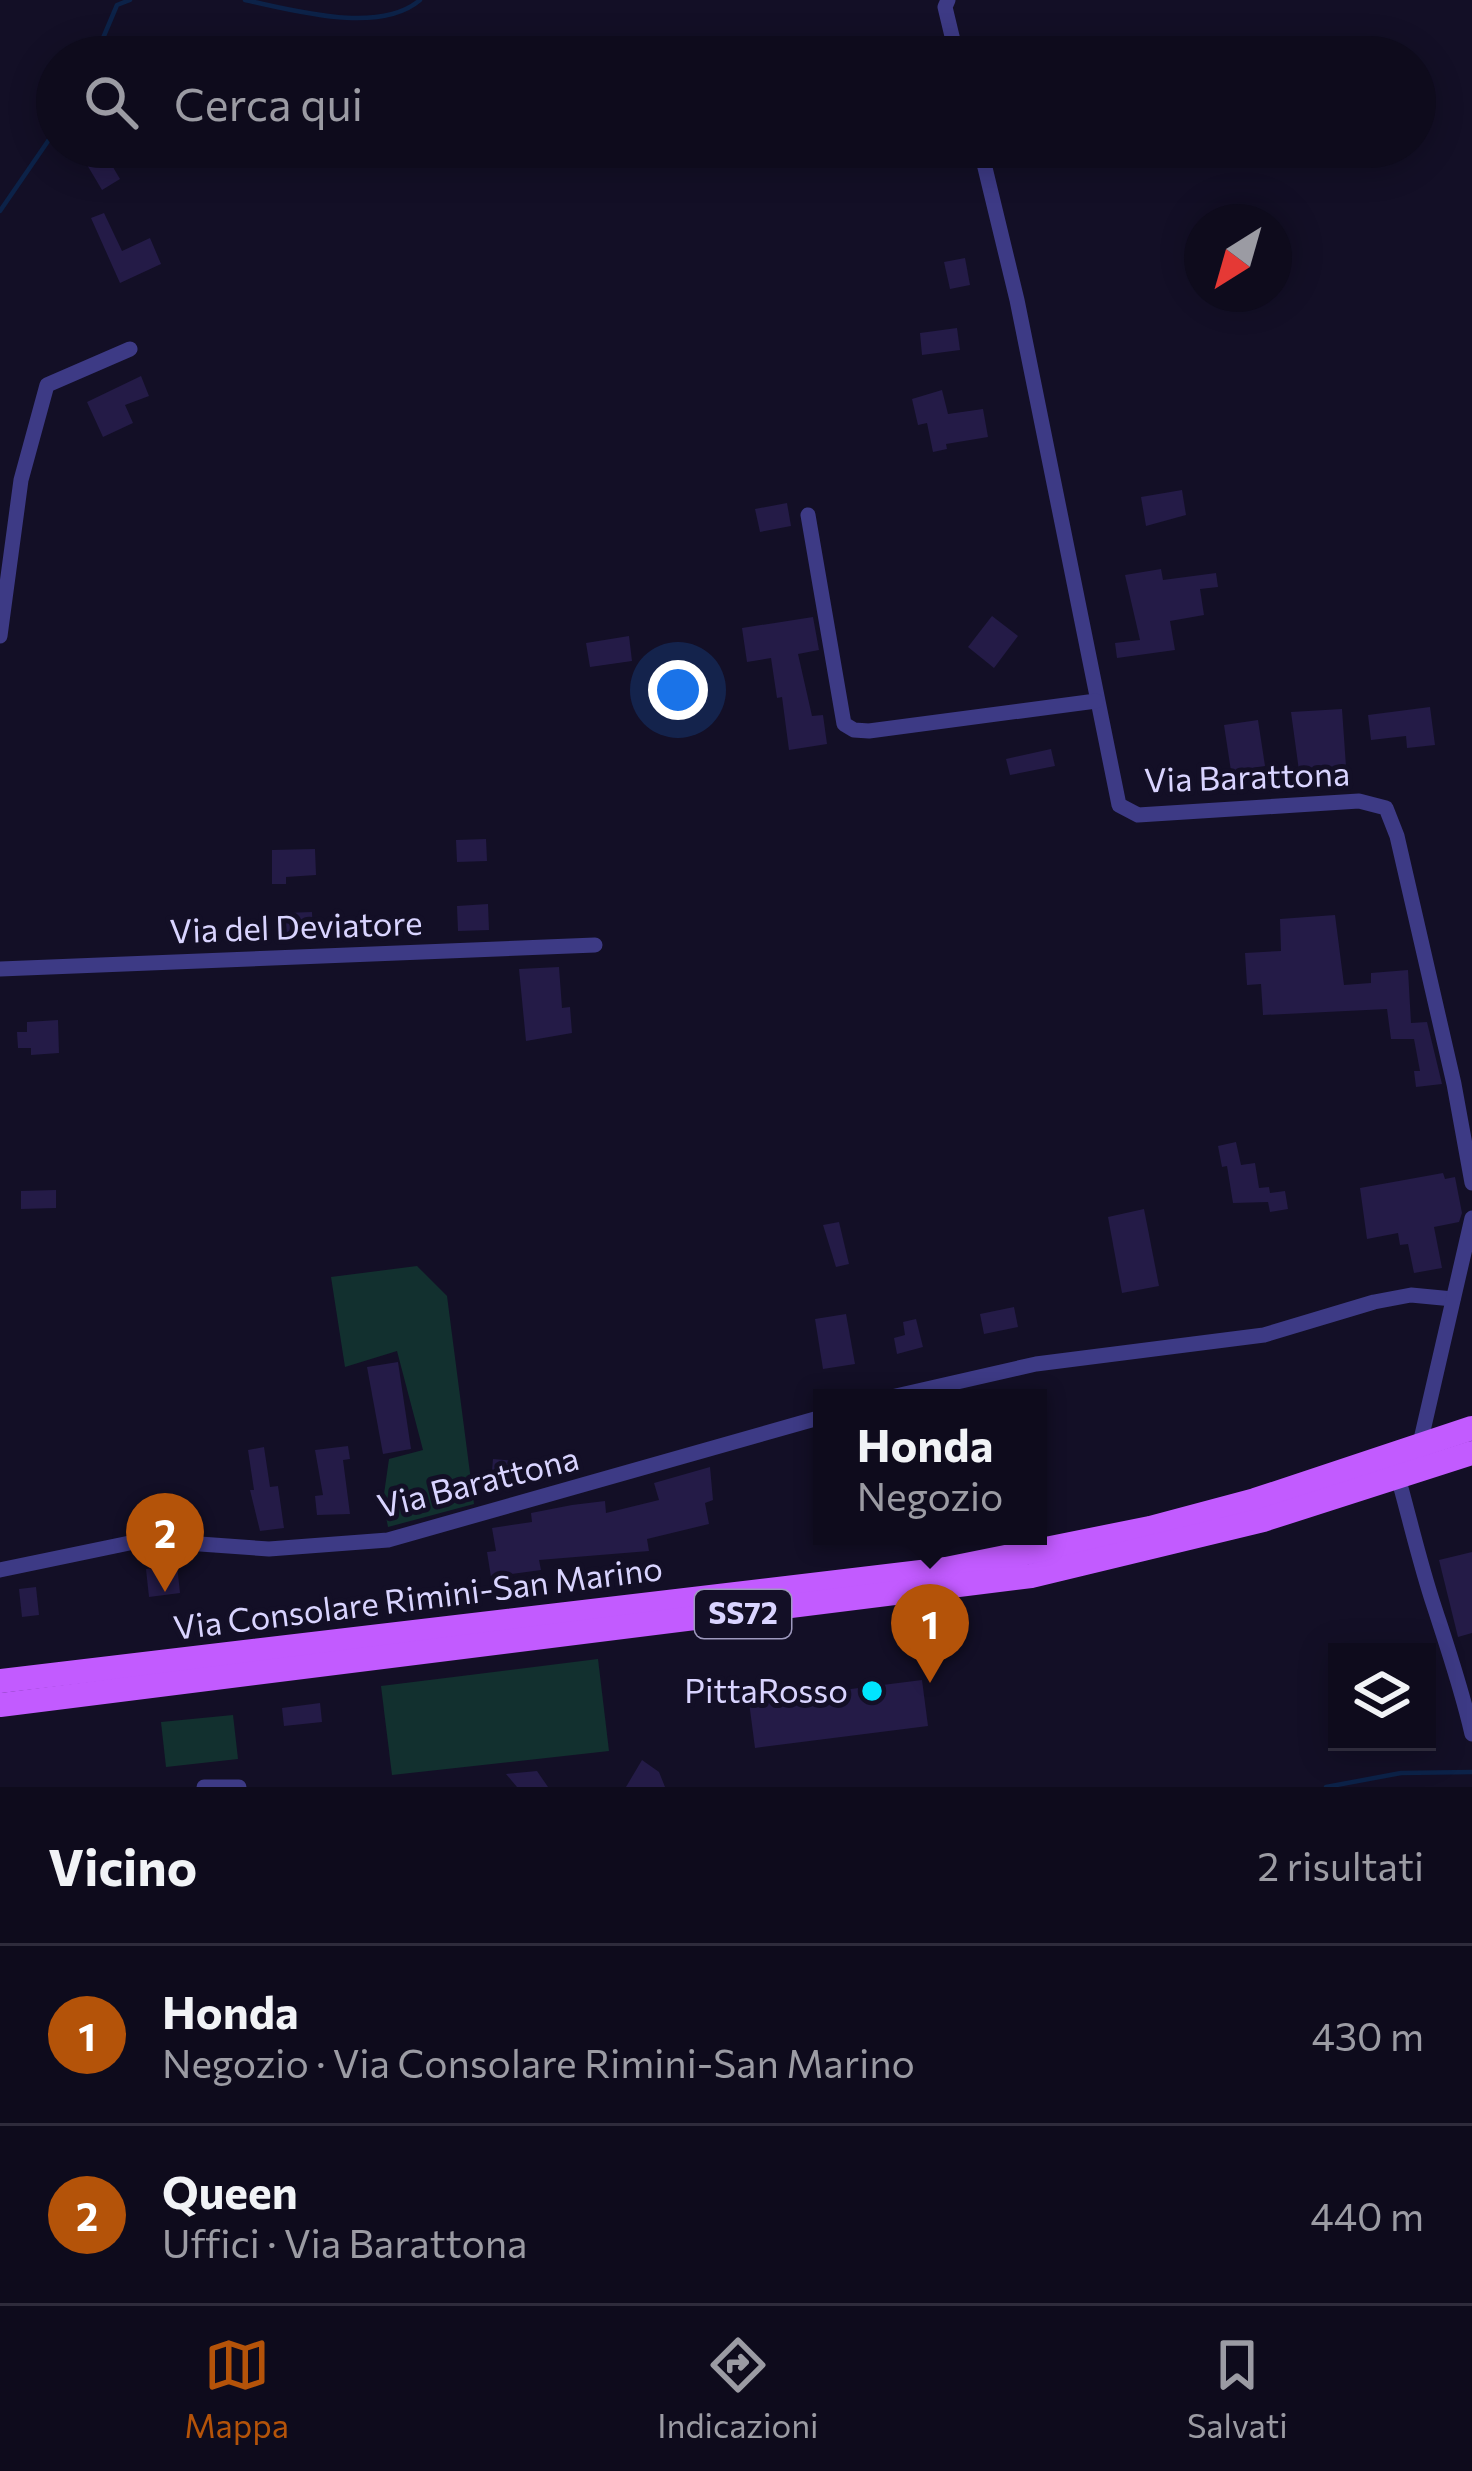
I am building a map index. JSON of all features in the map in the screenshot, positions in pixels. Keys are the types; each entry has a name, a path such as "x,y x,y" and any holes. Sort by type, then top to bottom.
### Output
{"main road":[{"name":"Via Consolare Rimini-San Marino","path":"0,1681 946,1569 1150,1528 1255,1501 1472,1428"},
{"name":"Via Consolare Rimini-San Marino","path":"0,1705 971,1586 1174,1544 1472,1453"}],"street":[{"path":"948,0 945,7 953,36"},
{"name":"Via Barattona","path":"985,168 1017,301 1119,805 1138,815 1359,801 1386,808 1397,836 1454,1084 1472,1183"},
{"path":"0,636 24,464 47,385 130,349"},
{"path":"808,514 844,724 869,730 1096,701"},
{"name":"Via del Deviatore","path":"0,969 595,945"},
{"path":"1472,1218 1421,1445 1398,1478 1472,1734"},
{"path":"926,1389 1036,1364 1264,1335 1412,1294 1453,1299"},
{"name":"Via Barattona","path":"0,1570 144,1540 269,1549 388,1540 813,1421"},
{"path":"203,1787 239,1787"}],"green space":[{"path":"417,1266 447,1296 474,1504 388,1527 383,1501 389,1459 423,1450 397,1351 345,1367 331,1277"},
{"path":"598,1659 609,1751 392,1775 381,1686"},
{"path":"233,1715 238,1759 166,1767 161,1722"}],"building":[{"path":"89,168 113,168 120,179 102,190"},
{"path":"104,213 122,251 150,238 161,264 120,283 91,218"},
{"path":"965,258 970,285 950,289 944,262"},
{"path":"957,328 960,350 922,355 920,333"},
{"path":"141,376 149,396 125,405 133,423 103,437 87,402"},
{"path":"942,390 948,414 983,409 988,437 946,444 947,449 933,452 927,423 918,425 912,399"},
{"path":"1182,490 1186,515 1146,526 1141,497"},
{"path":"787,503 791,526 760,532 755,509"},
{"path":"1161,569 1163,580 1216,573 1218,587 1200,589 1204,615 1170,621 1175,650 1117,658 1115,643 1140,640 1125,575"},
{"path":"992,616 1018,636 994,668 968,647"},
{"path":"813,617 819,650 798,654 812,716 823,715 827,744 789,750 771,658 747,662 742,628"},
{"path":"629,636 632,661 590,667 586,643"},
{"path":"1430,707 1435,745 1407,748 1406,736 1371,740 1368,715"},
{"path":"1342,709 1347,781 1318,783 1318,776 1300,778 1291,712"},
{"path":"1258,720 1265,766 1231,771 1224,725"},
{"path":"1051,749 1055,766 1010,775 1006,759"},
{"path":"486,839 487,861 457,862 456,840"},
{"path":"315,849 316,875 286,877 286,884 272,884 272,850"},
{"path":"488,904 489,930 458,931 457,906"},
{"path":"312,912 313,938 287,939 285,913"},
{"path":"1335,915 1344,985 1371,983 1371,973 1408,970 1411,1023 1427,1022 1442,1084 1416,1087 1414,1071 1420,1071 1414,1039 1391,1039 1387,1009 1263,1015 1261,984 1247,985 1245,953 1281,951 1280,919"},
{"path":"559,967 562,1008 570,1007 572,1033 526,1041 519,969"},
{"path":"58,1020 59,1053 31,1055 31,1048 18,1048 17,1032 27,1032 27,1022"},
{"path":"1236,1142 1241,1165 1255,1163 1259,1188 1269,1187 1270,1193 1285,1191 1288,1209 1270,1212 1268,1202 1233,1203 1227,1166 1222,1167 1218,1146"},
{"path":"1443,1173 1445,1179 1455,1177 1462,1213 1459,1222 1434,1227 1442,1268 1414,1273 1408,1244 1400,1245 1398,1233 1367,1239 1360,1188"},
{"path":"56,1190 56,1208 21,1209 21,1191"},
{"path":"1144,1209 1159,1286 1122,1293 1108,1217"},
{"path":"839,1222 849,1264 836,1267 823,1225"},
{"path":"1014,1307 1018,1327 984,1334 980,1314"},
{"path":"846,1314 855,1364 823,1369 815,1319"},
{"path":"916,1319 923,1347 897,1354 894,1338 905,1335 903,1322"},
{"path":"398,1362 411,1449 383,1454 367,1367"},
{"path":"348,1446 350,1459 343,1460 350,1514 317,1515 315,1496 323,1495 315,1450"},
{"path":"264,1447 270,1487 278,1486 284,1528 260,1531 250,1490 254,1490 248,1450"},
{"path":"493,1459 517,1461 516,1484 491,1483"},
{"path":"710,1467 713,1500 705,1503 709,1524 647,1539 649,1551 539,1560 541,1570 491,1577 487,1552 496,1551 492,1528 532,1522 531,1513 572,1505 605,1501 606,1513 659,1500 654,1483"},
{"path":"1472,1552 1472,1633 1458,1637 1439,1560"},
{"path":"177,1565 180,1593 149,1597 146,1569"},
{"path":"36,1587 39,1615 22,1617 19,1589"},
{"path":"922,1680 928,1726 755,1748 749,1702"},
{"path":"320,1703 322,1722 284,1726 282,1708"},
{"path":"642,1760 659,1772 665,1787 626,1787"},
{"path":"537,1771 548,1787 517,1787 506,1774"}],"waterway":[{"path":"104,36 117,5 130,0"},
{"path":"245,0 359,18 403,10 420,0"},
{"path":"0,211 36,159"},
{"path":"1326,1787 1401,1773 1472,1772"}],"place":[{"name":"Queen","path":"165,1592"},
{"name":"Honda","path":"930,1683"},
{"name":"PittaRosso","path":"872,1691"}]}
